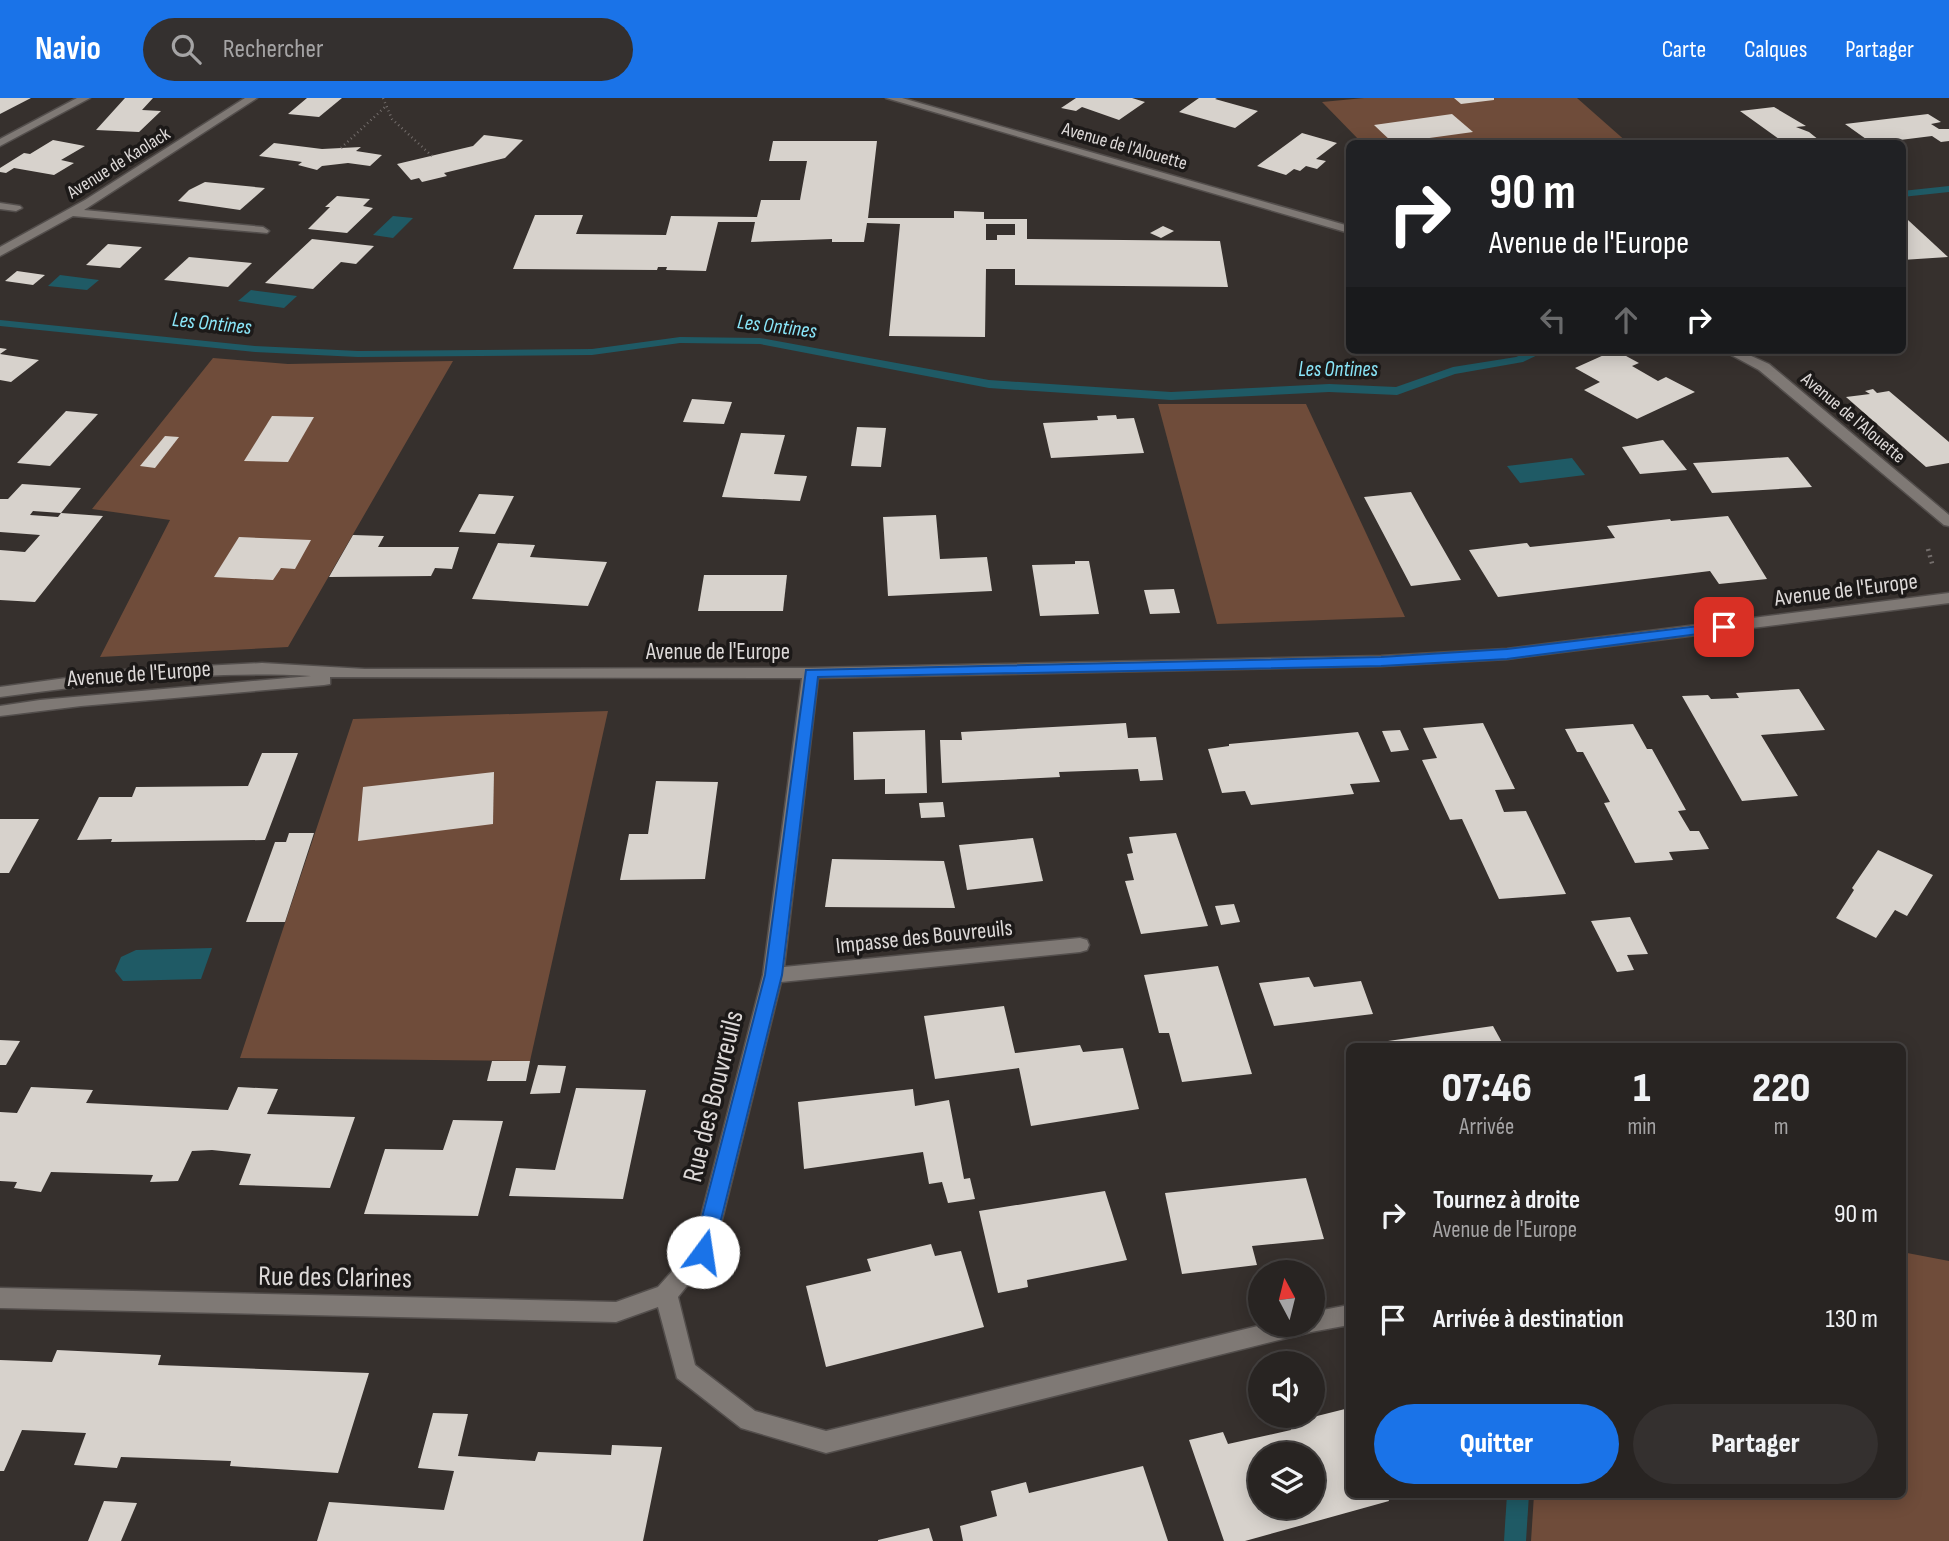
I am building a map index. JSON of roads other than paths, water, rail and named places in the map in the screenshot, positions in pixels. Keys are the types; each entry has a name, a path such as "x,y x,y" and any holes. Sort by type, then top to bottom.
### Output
{"street":[{"path":"0,144 85,98"},
{"name":"Avenue de Kaolack","path":"0,252 73,212 252,98"},
{"name":"Avenue de l'Alouette","path":"891,98 1346,229"},
{"path":"0,206 16,208"},
{"path":"73,212 263,231"},
{"name":"Avenue de l'Alouette","path":"1736,354 1764,367 1949,522"},
{"name":"Avenue de l'Europe","path":"0,692 125,676 262,668 365,674 811,673 1381,662 1507,654 1949,598"},
{"name":"Rue des Bouvreuils","path":"666,1294 703,1252 773,975 811,673"},
{"name":"Avenue de l'Europe","path":"0,711 80,700 259,688 365,674"},
{"name":"Impasse des Bouvreuils","path":"773,975 1080,944"},
{"path":"666,1294 685,1371 749,1420 826,1442 1254,1337"},
{"name":"Rue des Clarines","path":"0,1298 616,1312 666,1294"},
{"path":"1325,1320 1346,1316"}],"water":[{"path":"393,216 413,218 393,238 373,235"},
{"path":"60,275 99,280 87,290 48,286"},
{"path":"251,290 297,296 284,308 238,301"},
{"path":"1572,458 1585,475 1520,483 1507,466"},
{"path":"212,948 201,979 123,981 115,971 121,957 136,950"}],"waterway":[{"name":"Les Ontines","path":"1906,194 1949,189"},
{"name":"Les Ontines","path":"0,323 255,349 358,354 592,352 680,340 760,341 989,384 1171,396 1329,388 1397,391 1453,371 1519,360 1533,354"},
{"path":"1515,1541 1518,1498"}]}
